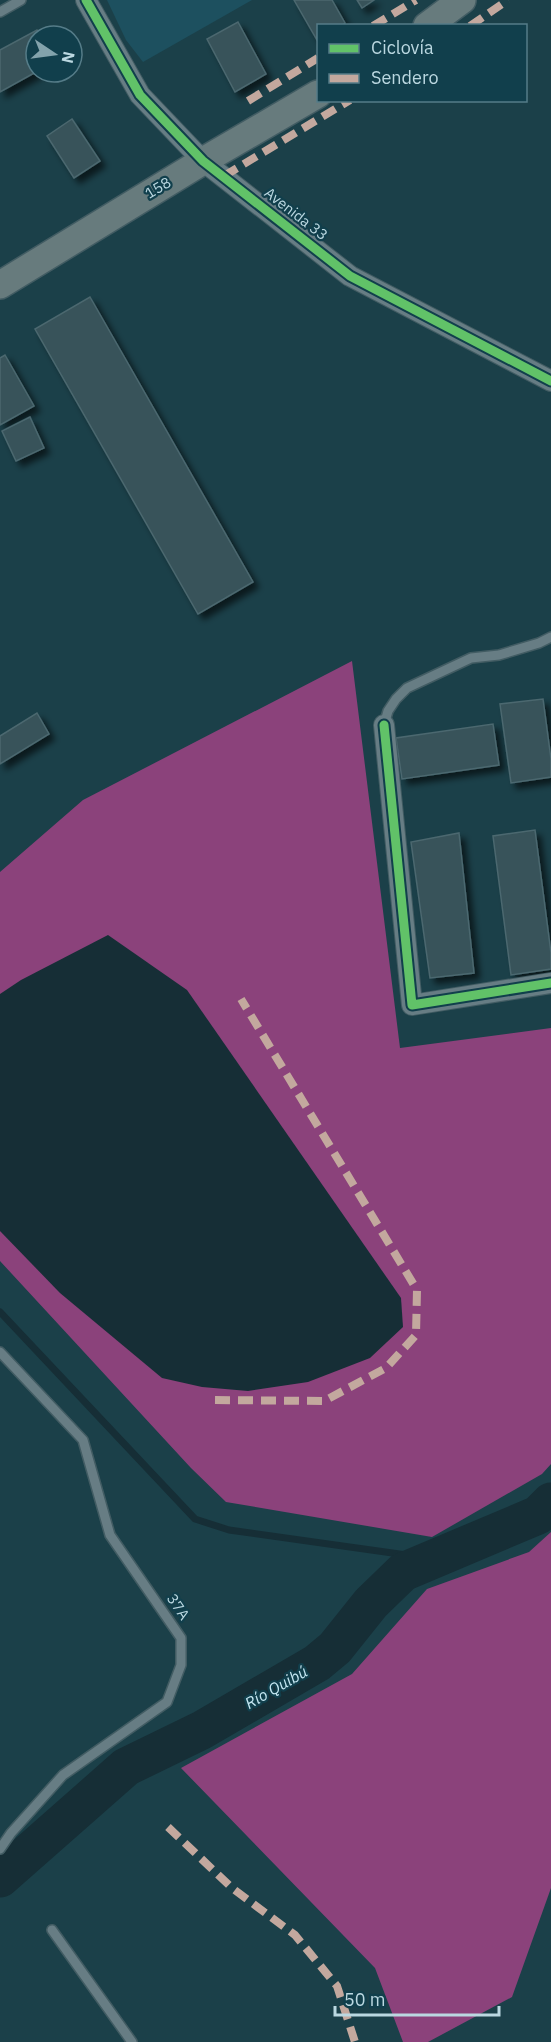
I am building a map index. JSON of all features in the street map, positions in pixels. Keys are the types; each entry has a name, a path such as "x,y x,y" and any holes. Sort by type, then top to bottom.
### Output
{"street":[{"name":"Avenida 33","path":"86,0 140,95 203,161 350,276 551,381"},
{"path":"430,24 462,0"},
{"name":"158","path":"0,285 317,95"},
{"path":"384,725 412,1005 551,983"}],"lane":[{"path":"0,12 21,0"},
{"path":"384,725 396,699 406,688 471,658 499,655 551,637"},
{"name":"37A","path":"0,1352 83,1440 111,1535 181,1638 181,1665 167,1702 63,1775 11,1833 0,1849"},
{"path":"52,1930 132,2042"}],"shaded area":[{"path":"107,0 252,0 143,62 126,40"},
{"path":"352,661 400,1048 551,1028 551,1464 542,1474 432,1537 226,1502 191,1468 0,1261 0,872 83,800"},
{"path":"108,935 187,990 401,1298 403,1327 370,1358 308,1382 248,1391 202,1387 162,1378 60,1293 0,1231 0,994 21,980"},
{"path":"551,1532 551,1888 512,1997 428,2042 403,2042 375,1968 181,1768 352,1674 427,1589 529,1552"}],"building":[{"path":"294,0 332,0 345,23 317,24 317,40"},
{"path":"357,0 374,0 362,8"},
{"path":"238,22 266,74 235,92 207,39"},
{"path":"24,37 24,79 0,92 0,50"},
{"path":"72,119 100,161 74,178 47,136"},
{"path":"90,297 253,582 198,614 35,329"},
{"path":"5,355 34,406 0,425 0,358"},
{"path":"30,417 44,448 16,461 2,431"},
{"path":"543,699 551,759 551,777 511,783 500,704"},
{"path":"37,713 49,734 0,764 0,736"},
{"path":"493,724 499,765 402,779 396,738"},
{"path":"535,830 551,953 551,969 511,975 493,836"},
{"path":"459,833 474,973 430,978 411,842"}],"waterway":[{"path":"0,1312 195,1519 229,1530 435,1559"},
{"name":"Río Quibú","path":"0,1878 126,1767 202,1730 317,1663 335,1648 371,1603 403,1572 538,1515 551,1502"}],"marked path":[{"path":"376,24 416,0"},
{"path":"473,24 508,0"},
{"path":"248,101 317,59"},
{"path":"224,176 347,102"},
{"path":"215,1400 324,1401 386,1368 416,1335 417,1290 241,999"},
{"path":"168,1827 232,1888 295,1935 337,1986 355,2042"}],"cycle path":[{"path":"86,0 140,95 203,161 350,276 551,381"},
{"path":"384,725 412,1005 551,983"}]}
